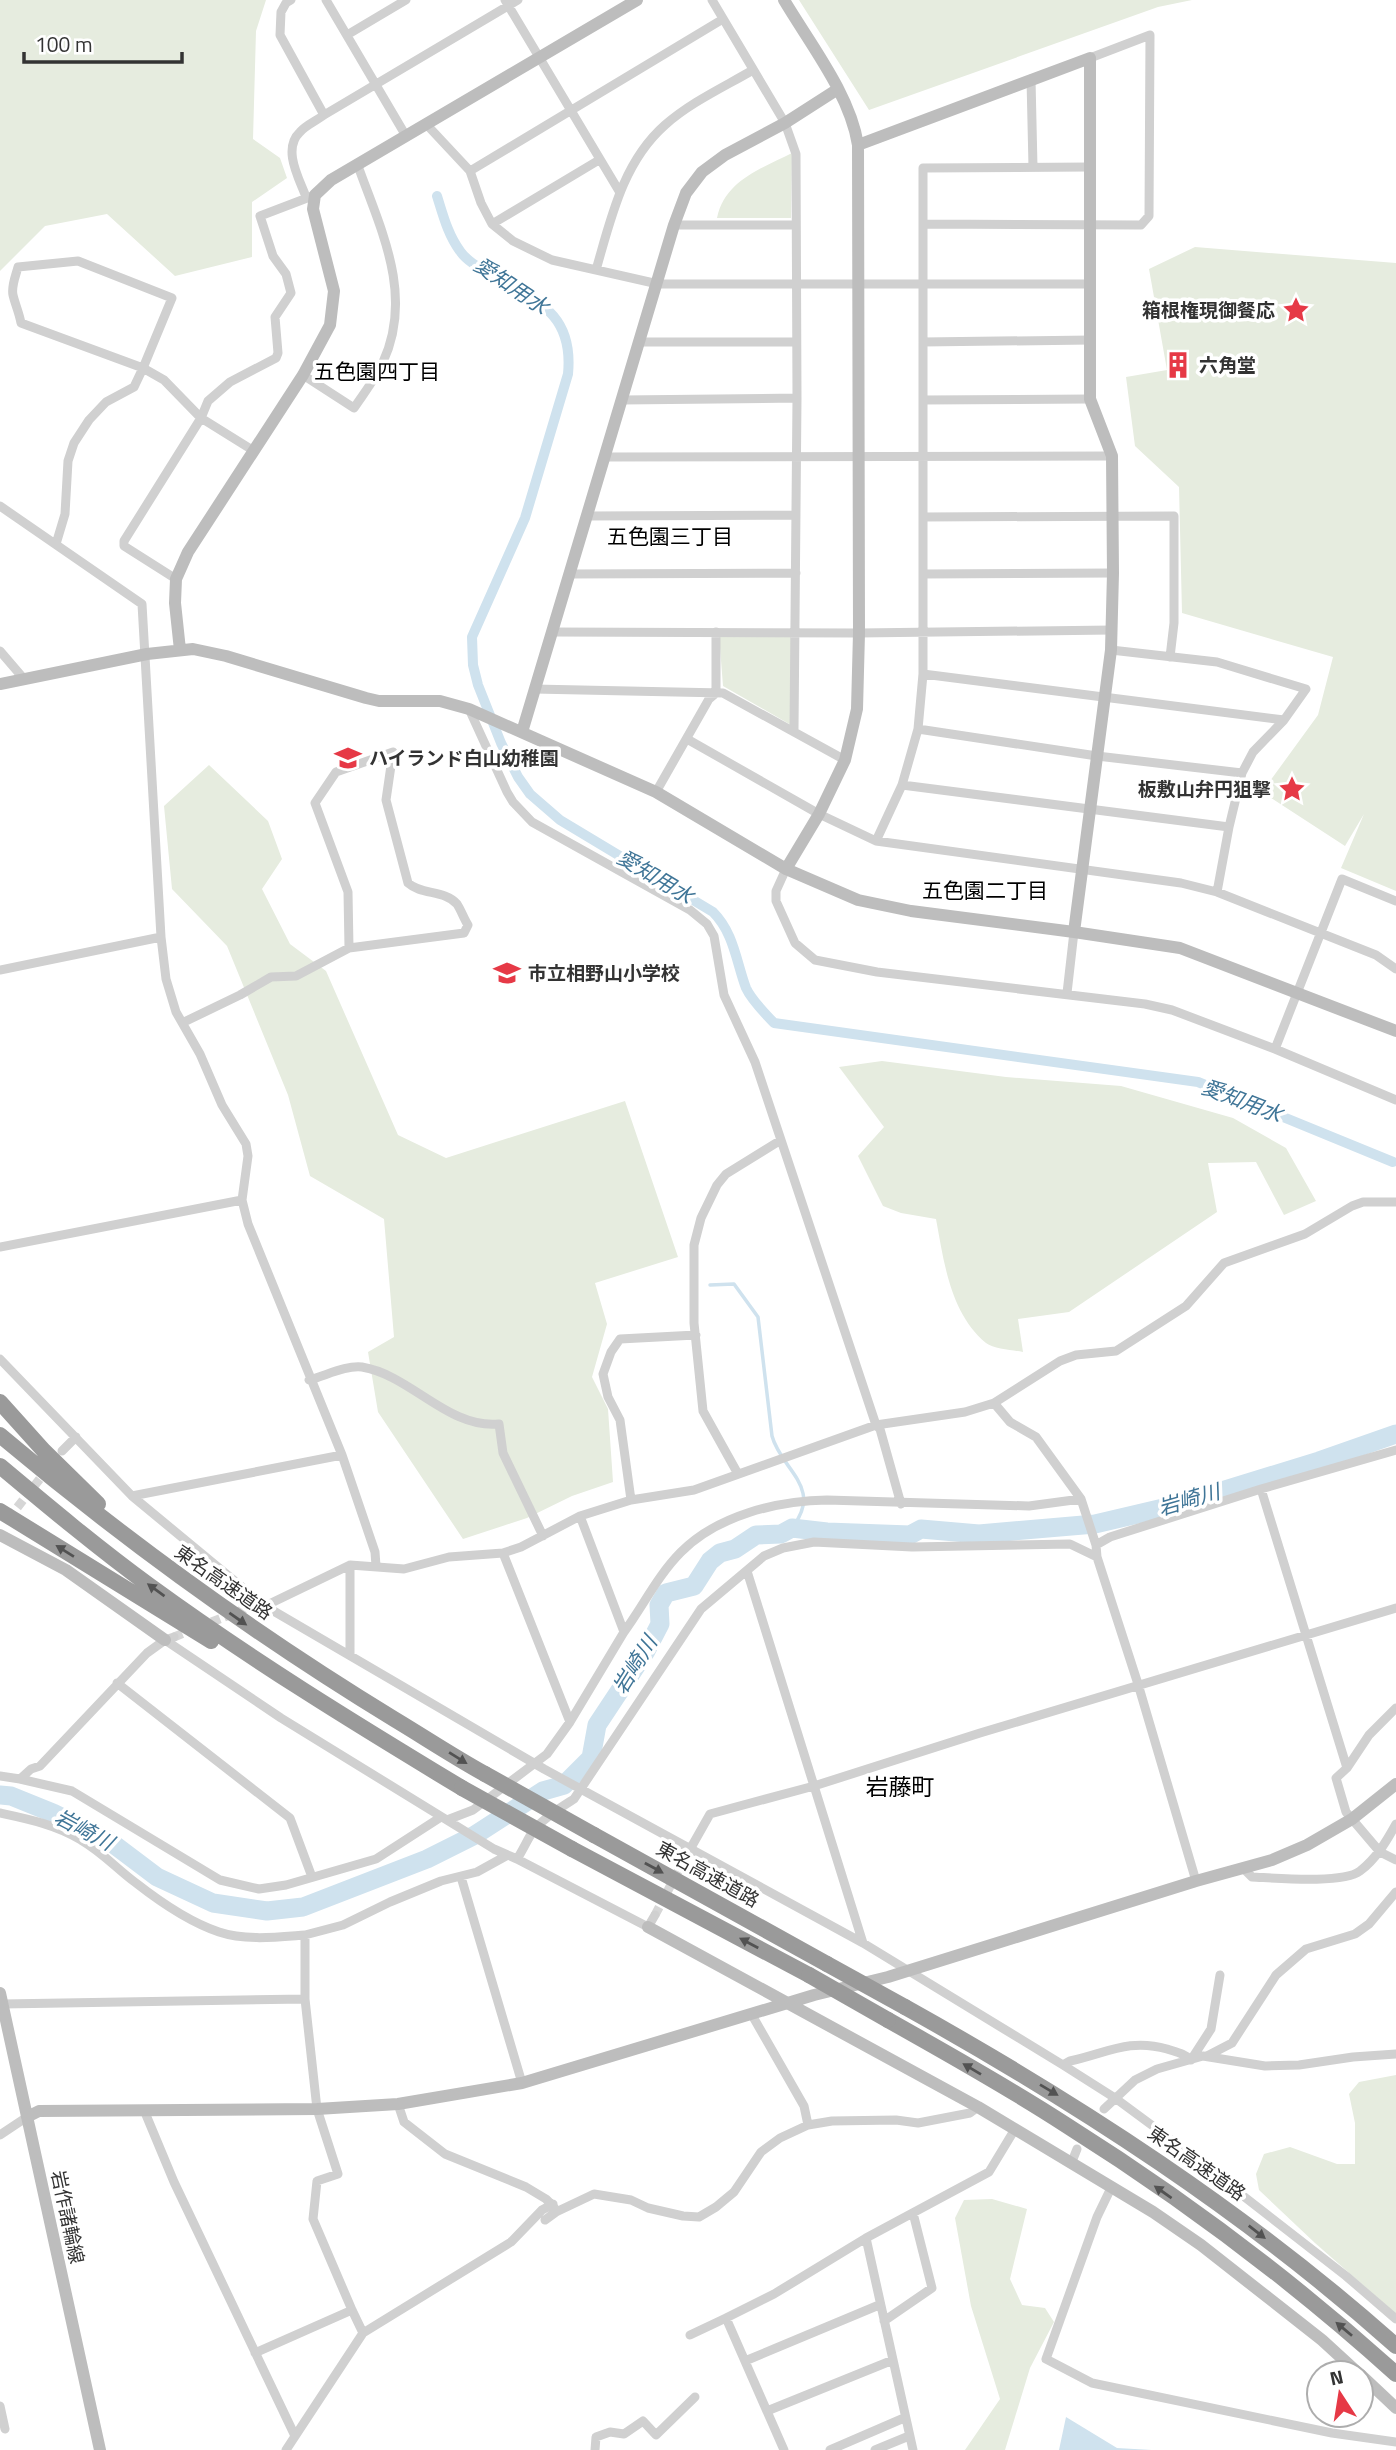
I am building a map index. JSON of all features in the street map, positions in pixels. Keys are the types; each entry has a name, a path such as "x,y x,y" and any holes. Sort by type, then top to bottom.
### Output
{"highway":[{"path":"0,1402 78,1485 163,1565"},
{"name":"東名高速道路","path":"0,1436 163,1565 302,1662 485,1774 905,2007 1055,2094 1154,2158 1248,2225 1396,2346"},
{"path":"0,1466 149,1586 306,1693 418,1762"},
{"path":"3,1516 462,1788 809,1975 1066,2124 1223,2234 1303,2295 1396,2374"}],"street":[{"path":"291,0 281,12 280,35 324,115"},
{"path":"326,0 406,136"},
{"path":"347,35 406,0"},
{"path":"180,650 175,603 176,579 188,552 303,374 330,325 334,291 311,196 291,157 298,133 507,3 518,0"},
{"path":"176,579 124,546 124,541 201,418 208,401 230,382 276,358 278,353 275,317 291,293 286,274 273,256 260,216 311,196 331,180 637,0"},
{"path":"712,0 785,123 796,155 794,730"},
{"path":"784,0 838,89 853,122 858,145 858,709 845,760 820,814 786,869 776,891 776,901 795,943 815,960 877,972 1067,993 1172,1010 1275,1049 1396,1100"},
{"path":"507,3 619,191"},
{"path":"470,171 723,19"},
{"path":"858,145 1150,36 1149,216 1142,225 923,224"},
{"path":"1067,993 1112,630 1112,456 1090,399 1090,58"},
{"path":"596,270 619,191 646,144 682,112 753,70"},
{"path":"1031,79 1032,167"},
{"path":"522,732 674,225 686,193 702,172 725,155 785,123 838,89"},
{"path":"427,125 470,171 481,203 492,224 513,241 552,260 658,284 1091,284"},
{"path":"492,224 599,160"},
{"path":"303,374 354,408 382,364 394,335 397,300 393,265 358,166"},
{"path":"876,841 902,785 919,729 923,674 923,168 1090,167"},
{"path":"674,225 796,225"},
{"path":"56,544 65,514 68,461 74,443 89,420 106,402 134,387 143,368 172,298 78,261 18,267 13,297 18,306 21,323 143,368 164,380 201,418 254,451"},
{"path":"923,342 1091,340"},
{"path":"639,342 796,342"},
{"path":"623,400 797,398"},
{"path":"923,400 1090,399"},
{"path":"605,457 1112,456"},
{"path":"0,506 142,604 161,936 170,995 222,1105 246,1144 248,1156 243,1200 248,1224 309,1380 342,1455 374,1552 376,1566"},
{"path":"588,516 796,515"},
{"path":"923,517 1174,516 1174,623 1170,657"},
{"path":"570,574 796,573"},
{"path":"923,574 1113,573"},
{"path":"552,632 1112,630"},
{"path":"656,792 709,699 716,692 716,632"},
{"path":"0,684 146,654 193,649 226,656 379,701 440,701 505,724 656,792 786,869 839,894 876,905 1180,948 1396,1031"},
{"path":"1111,650 1217,662 1306,689 1284,720 1253,752 1242,772 1217,892"},
{"path":"0,651 24,679"},
{"path":"923,674 1284,720"},
{"path":"534,689 723,693 845,760"},
{"path":"471,710 506,792 532,822 690,910 707,925 714,936 724,995 755,1062 876,1425 880,1429 901,1504"},
{"path":"919,729 1097,756 1242,772"},
{"path":"687,739 820,814 876,841 1181,883 1217,892 1376,955 1396,970"},
{"path":"184,1022 271,977 296,976 349,948 464,933 468,925 456,903 449,897 414,888 408,883 386,800 393,752 336,772 315,803 348,892 349,948"},
{"path":"902,785 1229,827"},
{"path":"1275,1049 1342,879 1396,901"},
{"path":"0,970 161,936"},
{"path":"738,1474 703,1411 696,1335 694,1245 701,1218 717,1185 726,1174 781,1140"},
{"path":"0,1247 243,1200"},
{"path":"252,1606 265,1605 350,1565 404,1569 449,1557 503,1553 580,1516 631,1500 694,1490 876,1425 965,1412 994,1402 1060,1361 1076,1355 1116,1351 1186,1306 1224,1264 1305,1234 1363,1202 1396,1202"},
{"path":"631,1500 620,1420 608,1397 603,1374 611,1352 620,1339 696,1335"},
{"path":"0,1359 132,1496 265,1605 544,1769 863,1943 1063,2065 1115,2098 1337,2269 1396,2319"},
{"path":"309,1380 359,1367 383,1373 471,1423 499,1424 503,1453 543,1536"},
{"path":"994,1402 1010,1422 1036,1437 1081,1499 1196,1881"},
{"path":"62,1451 76,1437"},
{"path":"1095,1543 1261,1489 1396,1450"},
{"path":"132,1496 342,1455"},
{"path":"1261,1489 1347,1768"},
{"path":"0,1776 79,1794 220,1880 259,1889 286,1885 376,1859 447,1820 473,1810 547,1754 570,1722 650,1592 680,1553 697,1539 736,1518 798,1501 1029,1506 1081,1499"},
{"path":"3,1516 0,1533 66,1570 281,1718 494,1849 648,1927 978,2107 1153,2212 1201,2245 1343,2359"},
{"path":"580,1516 624,1632"},
{"path":"517,1859 532,1832 574,1799 576,1786 701,1609 764,1556 783,1548 814,1542 912,1547 1070,1544 1097,1557"},
{"path":"503,1553 570,1722"},
{"path":"350,1565 350,1656"},
{"path":"747,1571 863,1943"},
{"path":"684,1860 710,1814 814,1786 1138,1684 1396,1608"},
{"path":"20,1779 31,1769 40,1766 147,1653 169,1639"},
{"path":"117,1683 290,1818 312,1877"},
{"path":"1396,1709 1369,1734 1347,1768 1336,1777 1346,1812 1380,1852 1396,1860"},
{"path":"0,2135 39,2111 317,2109 398,2104 522,2083 1272,1860 1307,1846 1352,1819 1396,1784"},
{"path":"0,1812 62,1830 80,1839 101,1852 150,1894 171,1908 219,1932 258,1937 305,1935 343,1925 415,1891 477,1872 506,1856"},
{"path":"1244,1869 1252,1877 1303,1879 1358,1873 1380,1852 1396,1824"},
{"path":"461,1877 522,2083"},
{"path":"1104,2109 1135,2080 1157,2069 1208,2056 1233,2043 1276,1975 1306,1949 1354,1934 1369,1924 1396,1892"},
{"path":"648,1927 655,1915"},
{"path":"305,1935 305,1999 317,2109 338,2174 317,2181 313,2219 363,2333"},
{"path":"1191,2060 1211,2029 1220,1975"},
{"path":"1,1998 305,1999"},
{"name":"岩作諸輪線","path":"1,1998 100,2450"},
{"path":"752,2015 804,2106 808,2125"},
{"path":"1063,2065 1136,2043 1186,2054 1191,2060"},
{"path":"1208,2056 1265,2066 1287,2066 1396,2054"},
{"path":"398,2104 404,2122 445,2154 526,2187 554,2208"},
{"path":"286,2450 363,2333 511,2242 542,2210 594,2194 631,2200 648,2208 683,2216 699,2217 734,2192 761,2152 780,2138 808,2125 832,2121 896,2120 918,2123 970,2113 978,2107"},
{"path":"144,2110 174,2182 295,2436"},
{"path":"690,2335 774,2294 866,2238 978,2180 989,2172 1015,2129"},
{"path":"1071,2164 1077,2150"},
{"path":"1111,2188 1097,2217 1046,2359 1092,2383 1332,2433 1396,2442"},
{"path":"545,2220 554,2208"},
{"path":"884,2321 932,2288 912,2213"},
{"path":"866,2238 913,2450"},
{"path":"745,2361 879,2305"},
{"path":"255,2353 352,2310"},
{"path":"726,2318 784,2450"},
{"path":"767,2411 893,2360"},
{"path":"1375,2388 1396,2408"},
{"path":"595,2450 596,2437 610,2432 624,2434 643,2421 656,2435 695,2397"},
{"path":"0,2406 5,2429"},
{"path":"830,2450 904,2418"},
{"path":"874,2450 909,2436"}],"shaded area":[{"path":"0,0 266,0 256,31 253,139 280,158 287,178 252,202 252,257 175,276 107,214 45,226 0,271"},
{"path":"799,0 1192,0 1158,7 869,110"},
{"path":"792,153 791,218 717,218 721,205 736,185"},
{"path":"1195,247 1396,263 1396,891 1341,868 1364,814 1345,846 1262,792 1318,715 1333,657 1182,613 1179,487 1135,446 1126,377 1167,370 1149,269"},
{"path":"719,635 791,635 791,725 723,686"},
{"path":"209,765 268,821 282,859 262,889 290,944 326,971 398,1135 446,1158 625,1101 678,1257 595,1283 607,1324 592,1377 608,1409 613,1482 572,1496 527,1518 463,1539 378,1412 368,1352 394,1337 384,1219 310,1176 288,1095 227,946 172,889 164,806"},
{"path":"882,1061 1006,1077 1121,1086 1233,1118 1286,1148 1316,1201 1284,1215 1256,1162 1208,1163 1217,1212 1069,1312 1018,1319 1023,1352 994,1347 974,1331 956,1302 936,1219 901,1213 883,1206 858,1156 884,1127 839,1067"},
{"path":"1396,2075 1396,2314 1259,2190 1256,2174 1264,2154 1290,2147 1337,2164 1355,2164 1355,2123 1349,2094 1359,2082"},
{"path":"992,2199 1027,2209 1010,2279 1022,2305 1045,2308 1054,2322 1030,2368 1005,2450 965,2450 1000,2399 971,2306 955,2218 964,2200"}],"water":[{"path":"1066,2417 1117,2448 1152,2450 1059,2450"}],"waterway":[{"name":"愛知用水","path":"437,196 449,232 463,255 548,310 565,336 568,353 568,374 525,518 472,637 473,665 478,685 501,743 530,794 560,820 713,912 730,938 746,988 774,1023 1198,1082 1393,1162"},
{"path":"710,1285 734,1284 758,1317 772,1436 797,1479 804,1501 801,1514 792,1528"},
{"name":"岩崎川","path":"0,1795 11,1796 53,1813 108,1840 157,1877 213,1903 267,1911 303,1907 427,1859 475,1835 543,1791 564,1785 591,1758 597,1725 646,1651 660,1624 659,1605 666,1593 694,1586 710,1561 756,1535 781,1534 792,1528 910,1535 921,1529 979,1534 1095,1524 1176,1505 1396,1434"}],"tunnel":[{"path":"9,1518 46,1471"},
{"path":"174,1637 252,1606"},
{"path":"655,1915 684,1860"}],"place":[{"name":"箱根権現御餐応","path":"1296,310"},
{"name":"六角堂","path":"1178,365"},
{"name":"ハイランド白山幼稚園","path":"348,758"},
{"name":"板敷山弁円狙撃","path":"1292,789"},
{"name":"市立相野山小学校","path":"507,973"}],"district":[{"name":"五色園四丁目","path":"377,372"},
{"name":"五色園三丁目","path":"670,537"},
{"name":"五色園二丁目","path":"985,891"},
{"name":"岩藤町","path":"900,1787"}]}
